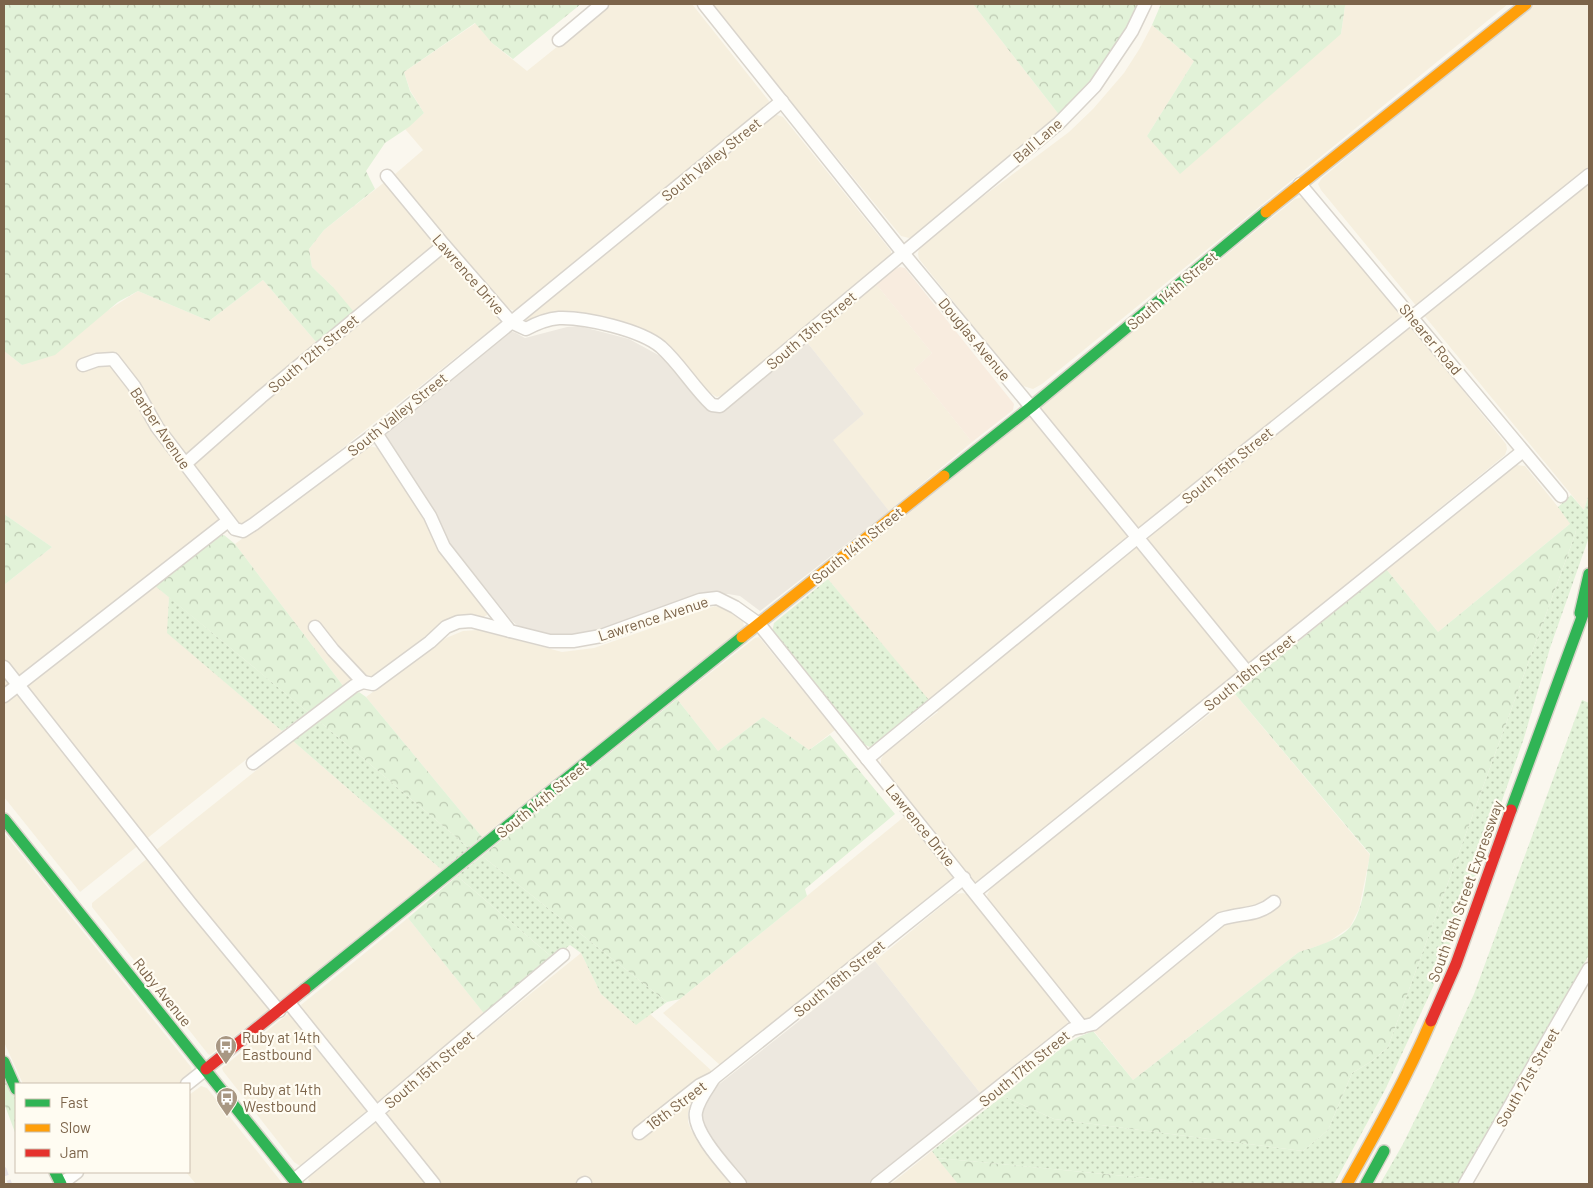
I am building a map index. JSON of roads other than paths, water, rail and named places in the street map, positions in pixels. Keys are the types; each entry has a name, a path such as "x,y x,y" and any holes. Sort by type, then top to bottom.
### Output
{"main road":[{"name":"South 14th Street","path":"206,1069 855,546 1031,407 1300,184 1526,4"},
{"path":"1576,630 1589,574"},
{"name":"South 18th Street Expressway","path":"1347,1184 1420,1047 1456,964 1589,598"},
{"name":"Ruby Avenue","path":"4,819 295,1182"},
{"path":"4,1062 15,1086"},
{"path":"1366,1184 1390,1141"}],"street":[{"path":"559,40 602,4"},
{"name":"Douglas Avenue","path":"704,4 903,253 1248,672"},
{"name":"Ball Lane","path":"903,253 1058,123 1096,86 1132,31 1145,4"},
{"name":"South Valley Street","path":"228,521 238,531 246,529 376,433 782,101"},
{"name":"South 15th Street","path":"867,759 1138,537 1589,175"},
{"name":"Lawrence Drive","path":"387,176 511,322 526,329 542,321 559,318 583,320 640,334 660,346 702,396 712,405 720,406"},
{"name":"Shearer Road","path":"1300,184 1561,496"},
{"name":"South 12th Street","path":"186,464 261,397 444,245"},
{"name":"South 13th Street","path":"720,406 903,253"},
{"name":"Barber Avenue","path":"83,365 96,360 113,359 134,386 157,427 228,521"},
{"path":"376,433 430,516 444,547 510,630"},
{"name":"South 16th Street","path":"975,892 1523,451"},
{"path":"4,696 228,521"},
{"name":"Lawrence Avenue","path":"510,630 550,642 573,641 601,636 700,600 718,598 735,606 759,624"},
{"path":"254,763 354,686 363,682 373,684 430,642 446,627 458,622 471,621 510,630"},
{"name":"Lawrence Drive","path":"759,624 1082,1027"},
{"path":"315,627 333,650 363,682"},
{"path":"4,667 190,903 377,1112 434,1184"},
{"name":"South 16th Street","path":"714,1078 964,878"},
{"name":"South 17th Street","path":"877,1184 1072,1029 1093,1024 1221,919 1236,914 1256,914 1274,902"},
{"name":"South 15th Street","path":"295,1182 563,956"},
{"name":"South 21st Street","path":"1465,1184 1589,969"},
{"name":"South 14th Street","path":"188,1083 206,1069"},
{"path":"714,1078 698,1104 695,1114 696,1123 701,1134 740,1184"},
{"name":"16th Street","path":"639,1133 700,1085 714,1078"},
{"path":"61,1184 75,1173"}],"railway":[{"path":"4,1168 10,1184"}],"place":[{"name":"Ruby at 14th Eastbound","path":"226,1065"},
{"name":"Ruby at 14th Westbound","path":"227,1117"}]}
